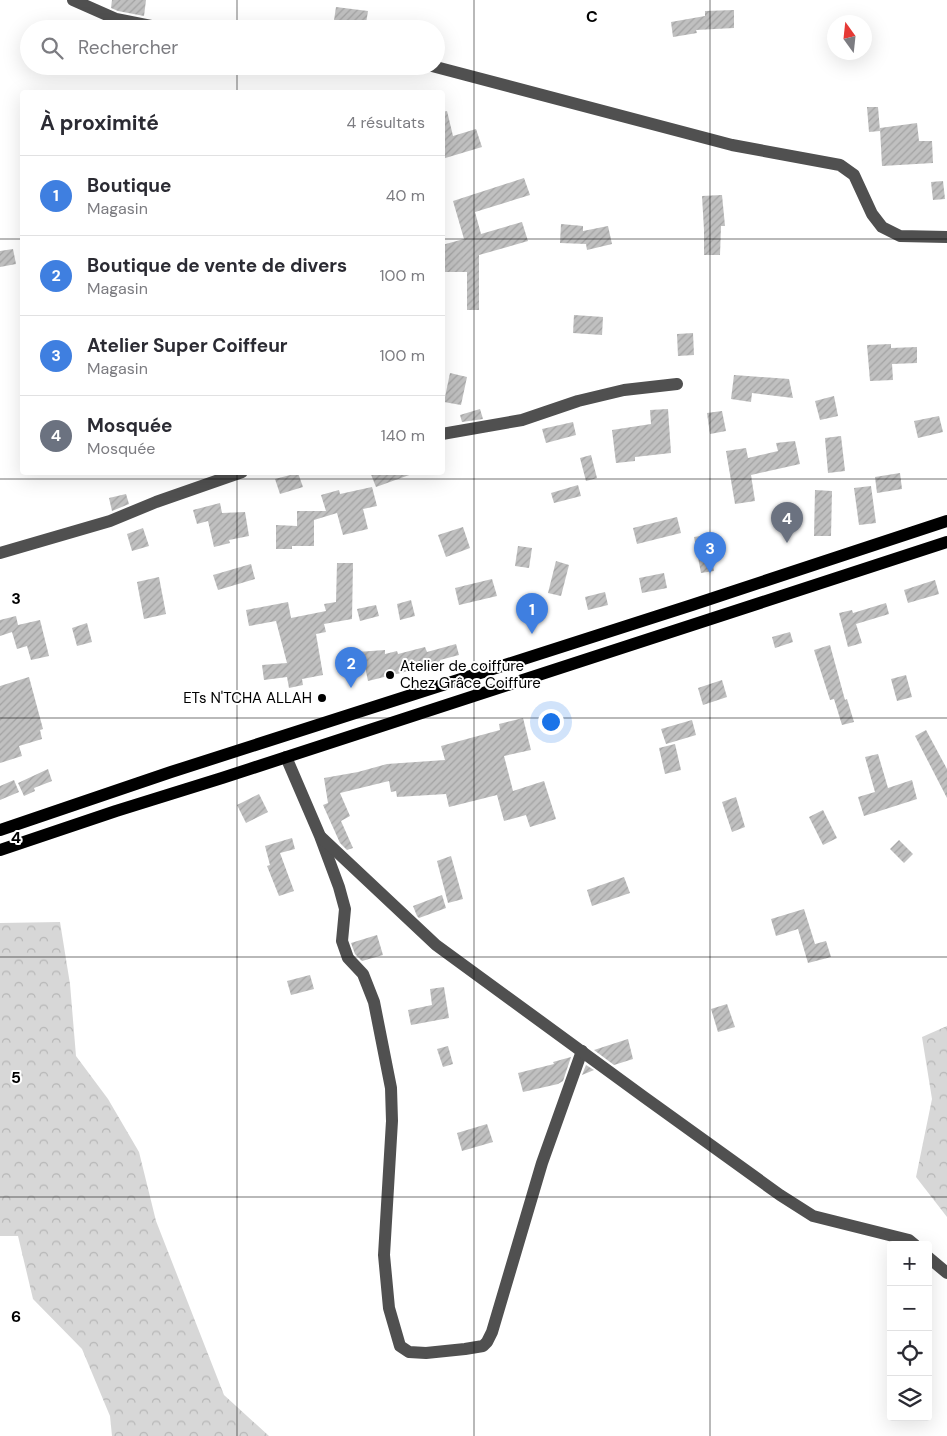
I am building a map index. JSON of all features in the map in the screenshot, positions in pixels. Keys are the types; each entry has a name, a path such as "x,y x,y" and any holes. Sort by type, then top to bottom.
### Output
{"main road":[{"path":"0,830 171,772 947,521"},
{"path":"0,850 116,810 286,757 947,542"}],"street":[{"path":"73,0 121,20"},
{"path":"445,69 732,145 840,165 854,175 872,214 882,226 900,236 947,237"},
{"path":"445,433 522,420 578,401 624,390 677,384"},
{"path":"0,553 110,521 156,502 233,475"},
{"path":"286,757 320,836 345,908 342,941 348,958 363,974 374,1002 391,1088 392,1121 384,1255 389,1308 400,1346 409,1352 426,1353 483,1346 492,1332 542,1163 582,1051"},
{"path":"320,836 436,944 644,1097 813,1216 910,1241"},
{"path":"932,1260 947,1273"}],"green space":[{"path":"60,922 70,984 76,1056 108,1099 139,1152 156,1221 224,1395 269,1436 112,1436 110,1416 82,1349 33,1299 18,1236 0,1236 0,923"},
{"path":"947,1026 947,1217 916,1177 932,1099 922,1037"}],"building":[{"path":"112,0 146,0 144,16 111,8"},
{"path":"336,7 368,11 366,20 334,20"},
{"path":"734,10 734,28 696,30 697,33 673,37 671,22 705,16 705,11"},
{"path":"867,107 878,107 880,131 869,132"},
{"path":"445,111 447,111 453,136 476,129 482,147 445,158"},
{"path":"917,123 919,141 932,141 933,163 882,166 880,128"},
{"path":"524,178 530,195 475,212 481,234 522,222 528,241 479,255 479,310 467,310 467,272 445,272 445,244 464,239 453,201"},
{"path":"943,181 945,199 933,200 931,182"},
{"path":"722,195 725,226 721,226 720,255 704,255 702,196"},
{"path":"561,224 583,226 583,231 608,226 612,244 587,250 586,244 560,243"},
{"path":"13,249 16,264 0,267 0,251"},
{"path":"574,315 603,317 602,335 573,333"},
{"path":"693,333 694,355 678,356 677,334"},
{"path":"891,344 891,348 917,347 917,363 892,364 893,380 870,381 867,345"},
{"path":"450,373 467,377 461,405 445,402"},
{"path":"734,375 789,379 793,398 752,393 751,402 731,399"},
{"path":"834,396 838,416 820,420 815,401"},
{"path":"480,409 483,419 462,422 460,415"},
{"path":"668,409 671,453 635,457 635,461 616,463 612,430 651,424 650,410"},
{"path":"722,411 726,431 710,434 707,413"},
{"path":"939,416 943,432 918,438 914,421"},
{"path":"573,422 576,435 546,443 542,429"},
{"path":"841,436 845,471 828,473 825,438"},
{"path":"795,441 800,464 751,475 755,501 735,504 726,451 746,448 748,458 778,451 776,443"},
{"path":"591,455 597,478 586,481 580,458"},
{"path":"900,473 902,489 877,493 875,477"},
{"path":"299,475 303,487 280,494 275,479"},
{"path":"371,475 409,475 376,487"},
{"path":"578,485 581,496 554,503 551,493"},
{"path":"871,486 876,523 859,525 854,488"},
{"path":"372,487 377,506 363,509 368,529 343,535 337,513 314,520 314,546 292,546 292,549 276,549 276,525 297,526 297,511 326,511 321,495 339,490 340,494"},
{"path":"815,490 832,491 831,536 814,536"},
{"path":"126,494 129,504 112,511 109,498"},
{"path":"220,503 222,513 245,512 249,536 229,540 230,543 214,547 208,521 197,524 193,510"},
{"path":"677,517 681,533 637,544 633,528"},
{"path":"463,527 470,548 446,557 438,535"},
{"path":"143,528 149,546 132,551 127,534"},
{"path":"707,535 714,571 701,573 694,537"},
{"path":"518,546 532,548 529,568 515,566"},
{"path":"556,561 569,565 561,596 548,593"},
{"path":"337,563 353,563 352,619 324,624 326,632 316,634 323,675 302,679 303,685 289,688 287,677 264,680 262,665 287,663 276,621 249,626 246,610 288,602 291,618 326,611 324,604 336,602"},
{"path":"251,564 255,579 218,590 213,575"},
{"path":"664,573 667,588 642,593 639,578"},
{"path":"159,577 166,614 144,619 137,582"},
{"path":"492,579 497,596 459,605 455,588"},
{"path":"935,580 939,594 908,603 904,590"},
{"path":"605,592 608,605 588,610 585,597"},
{"path":"411,600 415,616 400,620 397,604"},
{"path":"886,603 889,614 856,624 862,643 848,647 839,613 852,610 853,613"},
{"path":"376,605 379,616 360,621 357,609"},
{"path":"16,616 18,625 40,620 49,656 31,660 27,646 17,649 12,632 0,636 0,620"},
{"path":"87,623 92,642 77,646 72,628"},
{"path":"790,632 793,642 775,648 772,637"},
{"path":"456,644 459,655 440,660 441,663 368,681 365,667 358,668 357,652 385,650 385,654 397,651 398,654 425,647 427,652"},
{"path":"830,645 845,700 847,699 854,722 842,725 834,699 830,700 814,650"},
{"path":"906,675 912,697 897,701 891,679"},
{"path":"29,677 43,729 40,730 42,739 19,746 22,756 0,763 0,686"},
{"path":"722,680 727,697 703,705 698,688"},
{"path":"523,718 531,750 504,756 513,791 544,781 556,819 530,827 526,815 504,821 497,795 449,807 446,794 397,797 396,791 391,792 389,781 340,793 350,816 341,821 353,848 347,850 340,843 323,805 328,803 324,778 358,772 387,764 445,760 441,746 500,730 499,724"},
{"path":"692,720 696,735 666,744 661,729"},
{"path":"926,730 947,769 947,798 915,736"},
{"path":"675,744 681,770 665,774 659,748"},
{"path":"878,754 888,788 912,780 917,799 864,816 858,797 875,792 865,757"},
{"path":"48,769 52,781 34,788 35,791 24,796 18,783"},
{"path":"14,780 19,792 0,800 0,786"},
{"path":"259,794 268,812 246,823 237,805"},
{"path":"736,797 745,827 732,832 722,802"},
{"path":"823,810 837,838 823,845 809,817"},
{"path":"292,838 295,849 280,853 294,891 279,896 267,866 270,865 265,846"},
{"path":"899,840 913,854 904,863 890,849"},
{"path":"451,856 463,899 448,903 437,861"},
{"path":"624,877 630,893 592,906 587,890"},
{"path":"442,895 446,908 419,918 417,916 413,906"},
{"path":"804,909 815,944 826,941 831,957 808,963 798,929 776,936 771,919"},
{"path":"377,935 383,955 362,961 355,954 351,943"},
{"path":"310,975 314,989 291,995 287,981"},
{"path":"444,987 449,1018 411,1025 408,1010 432,1005 430,989"},
{"path":"727,1004 735,1027 718,1032 711,1009"},
{"path":"628,1039 633,1059 614,1065 594,1050"},
{"path":"448,1046 453,1064 443,1067 437,1049"},
{"path":"571,1057 563,1081 558,1084 523,1092 518,1073 554,1064 553,1062"},
{"path":"586,1065 594,1070 582,1075"},
{"path":"487,1124 493,1142 462,1151 457,1133"}],"place":[{"name":"Mosquée","path":"787,543"},
{"name":"Atelier Super Coiffeur","path":"710,573"},
{"name":"Boutique","path":"532,634"},
{"name":"Atelier de coiffure Chez Grâce Coiffure","path":"390,675"},
{"name":"Boutique de vente de divers","path":"351,688"},
{"name":"ETs N'TCHA ALLAH","path":"322,698"}]}
